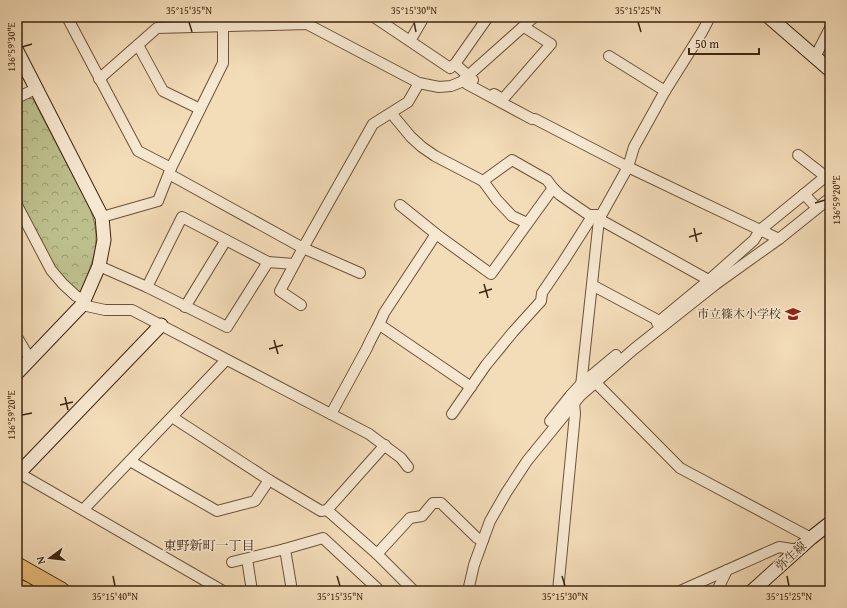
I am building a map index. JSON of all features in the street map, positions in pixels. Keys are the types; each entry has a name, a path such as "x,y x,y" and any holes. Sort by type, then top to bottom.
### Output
{"highway":[{"path":"17,566 61,591"},
{"path":"17,587 25,591"}],"street":[{"path":"67,17 138,151 303,248 360,273"},
{"path":"374,17 450,68 455,64 488,17"},
{"path":"410,41 424,17"},
{"path":"452,414 497,351 541,301 542,293 597,216 628,167 634,147 665,91 710,17"},
{"path":"769,17 830,70"},
{"path":"99,79 157,28 223,22 306,24 419,83 439,87 451,86 468,80 528,21 551,44 503,99 475,82 468,80"},
{"path":"102,218 158,201 170,171 223,63 223,22"},
{"path":"815,57 830,28"},
{"path":"138,45 163,91 200,109"},
{"path":"17,51 102,218 104,240 100,266 83,302 17,373"},
{"path":"609,56 665,91"},
{"path":"455,64 468,80 532,119 535,119 628,167 778,240"},
{"path":"301,305 280,291 294,264 373,124 408,102 419,83"},
{"path":"17,98 37,88"},
{"path":"391,113 422,148 483,182 512,216 528,223"},
{"path":"713,282 754,240 760,230 804,194 828,177 798,155"},
{"path":"483,182 512,160 547,180 552,188 560,195 589,214 597,216 713,282"},
{"path":"400,205 436,234 491,274 552,188"},
{"path":"804,194 817,208"},
{"path":"468,591 480,539 501,489 523,457 581,384 662,323 713,282 778,240 830,198"},
{"path":"17,205 51,270 63,284 83,302 105,310 132,310 369,434 401,458 408,467"},
{"path":"558,591 575,414 581,384 592,285 597,216"},
{"path":"146,287 182,217 268,262 294,264"},
{"path":"331,414 371,338 380,325 384,313 436,234"},
{"path":"185,307 226,240"},
{"path":"100,266 227,327 268,262"},
{"path":"592,285 662,323"},
{"path":"480,539 510,486 527,461 577,399 662,323"},
{"path":"161,325 18,473 223,591"},
{"path":"380,325 471,387"},
{"path":"17,337 30,359"},
{"path":"84,510 226,360"},
{"path":"595,382 680,468 811,538"},
{"path":"172,417 269,480 321,511 327,510 385,445"},
{"path":"130,461 218,511 255,501 269,480"},
{"path":"377,554 410,518 422,516 433,503 441,503 480,539"},
{"path":"327,510 377,554 414,591"},
{"name":"弥生線","path":"752,591 811,538 829,528"},
{"path":"232,562 323,538 380,591"},
{"path":"680,591 779,547 798,550"},
{"path":"285,549 292,591"},
{"path":"247,559 252,591"},
{"path":"717,591 727,570"}],"green space":[{"path":"28,98 33,99 89,206 93,218 96,239 95,249 90,269 81,291 77,292 66,282 50,262 17,199 17,104"}],"place":[{"name":"市立篠木小学校","path":"793,314"}],"district":[{"name":"東野新町一丁目","path":"209,545"}]}
